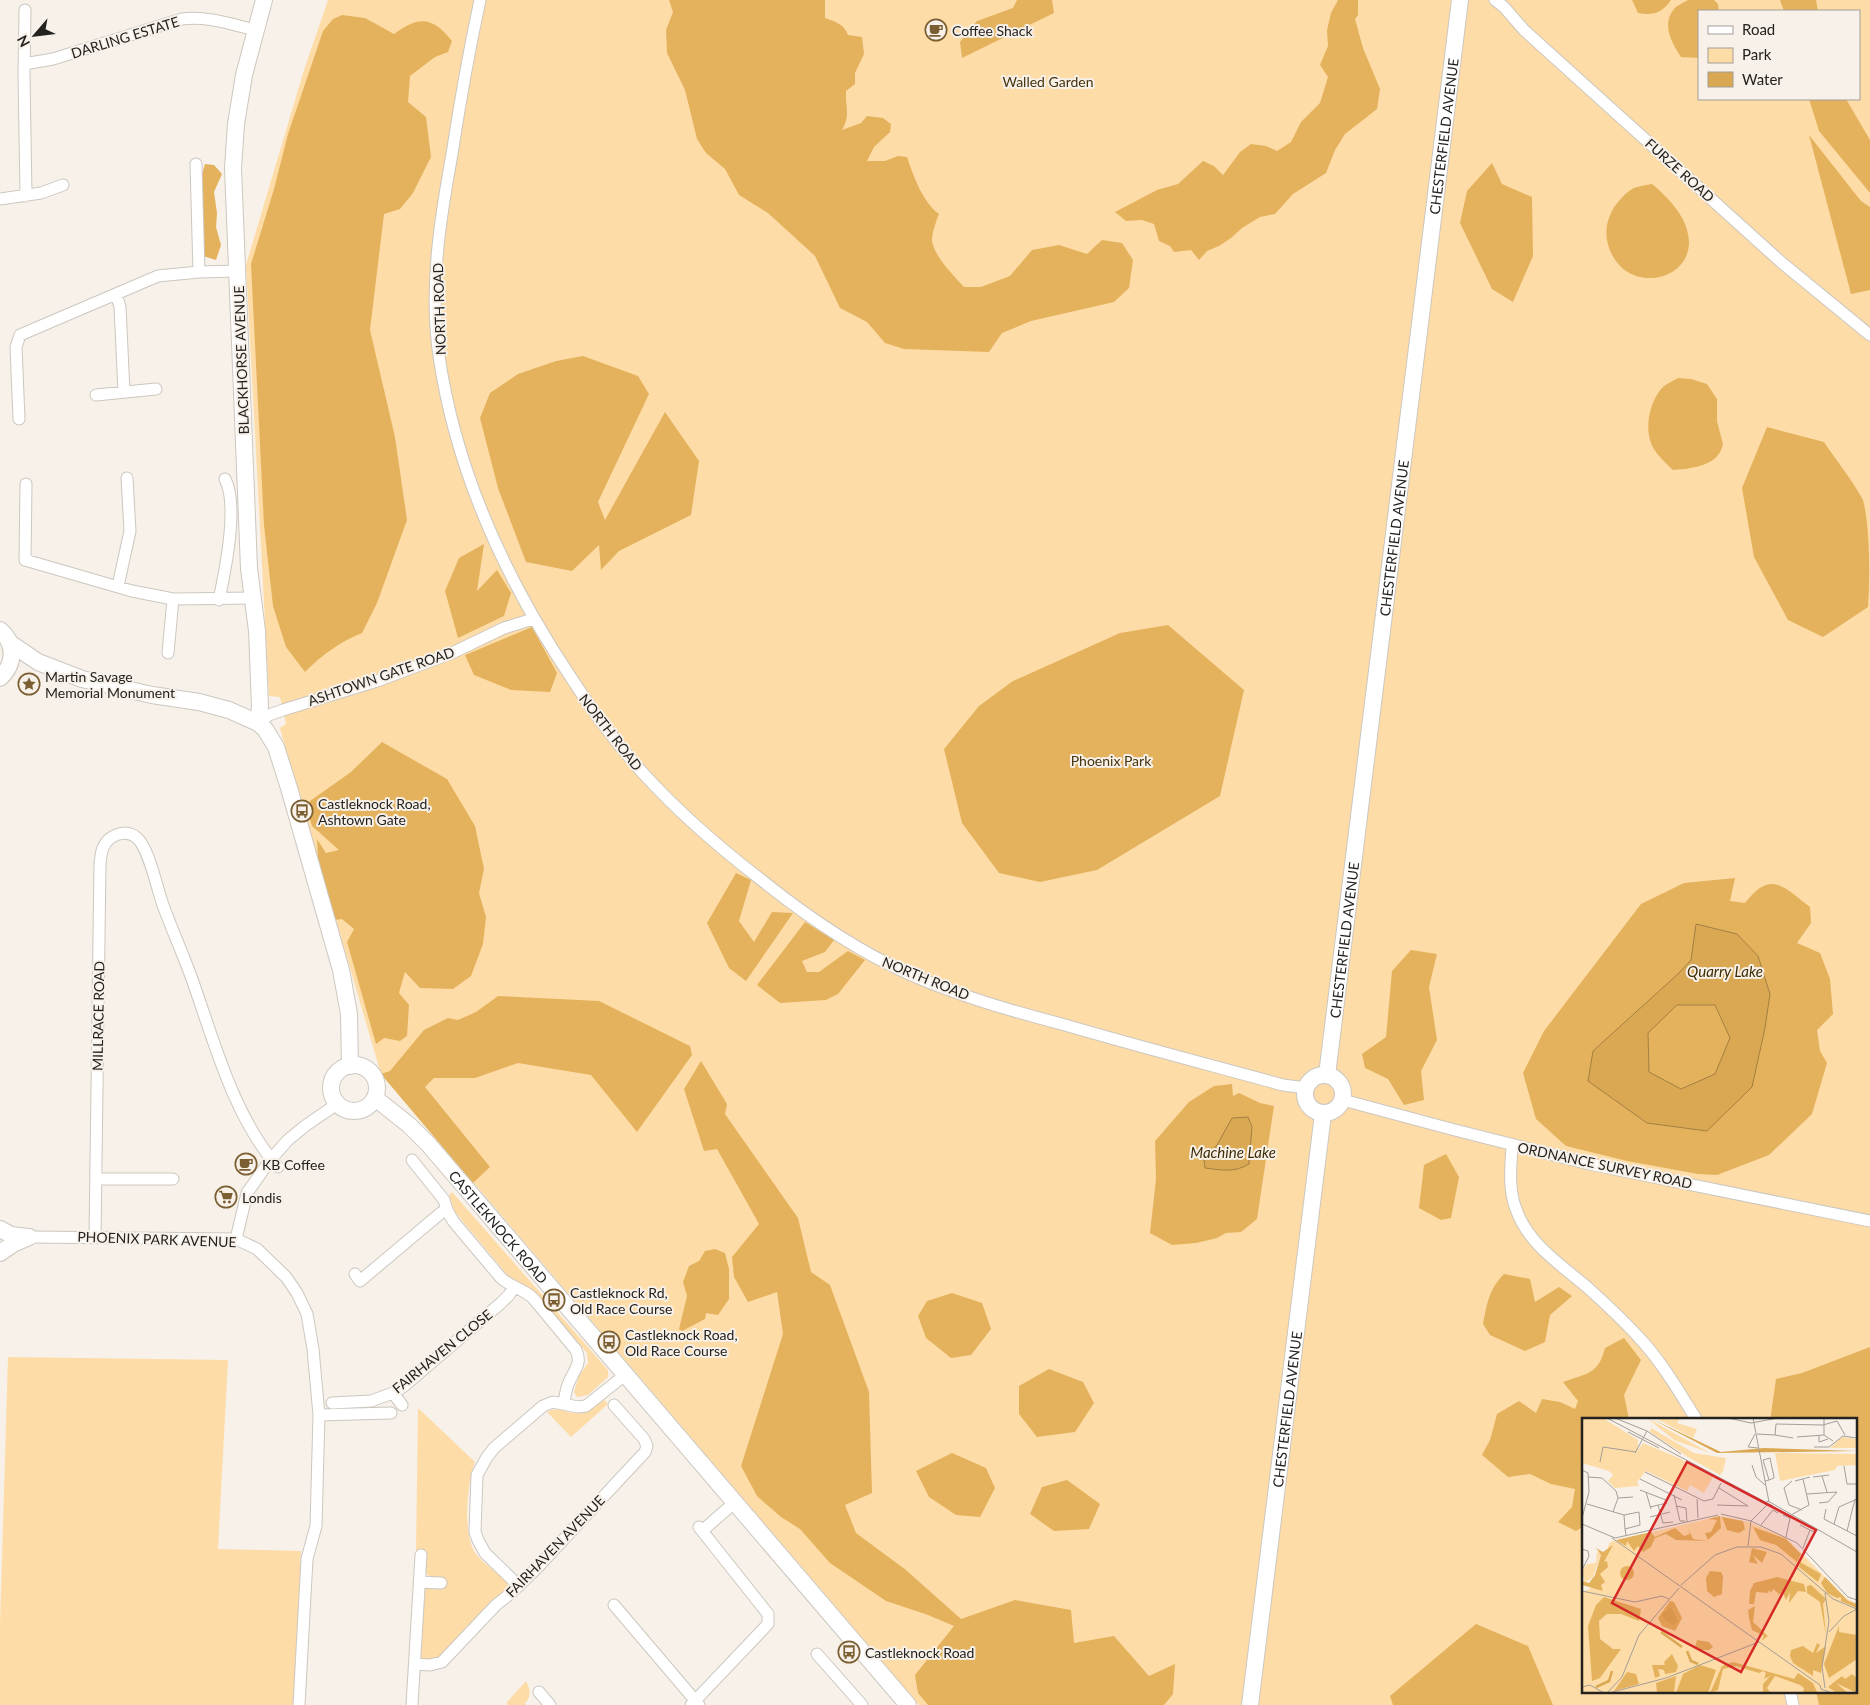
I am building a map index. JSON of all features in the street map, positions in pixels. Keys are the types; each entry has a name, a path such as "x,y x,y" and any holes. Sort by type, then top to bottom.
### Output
{"main road":[{"name":"BLACKHORSE AVENUE","path":"258,722 259,696 256,631 249,568 233,168 236,124 244,74 264,0"},
{"name":"CHESTERFIELD AVENUE","path":"1327,1075 1460,0"},
{"path":"3,633 38,662 82,679 152,696 199,702 229,710 258,722 271,736 276,747 341,970 349,1014 350,1066"},
{"path":"3,633 12,654 3,675"},
{"path":"3,675 23,662 38,662"},
{"path":"350,1066 364,1068 370,1072 376,1084 374,1098 364,1109 358,1111 350,1111 337,1104 331,1092 331,1085 337,1072 350,1066"},
{"path":"1327,1075 1341,1085 1343,1100 1334,1111 1323,1114 1317,1113 1305,1100 1306,1088 1312,1079 1327,1075"},
{"name":"CASTLEKNOCK ROAD","path":"374,1098 409,1125 429,1145 906,1704"},
{"name":"CHESTERFIELD AVENUE","path":"1250,1705 1323,1114"},
{"path":"0,1228 11,1235 29,1237"},
{"path":"0,1253 13,1244 29,1237"}],"street":[{"name":"NORTH ROAD","path":"480,0 438,234 436,312 439,355 451,413 468,475 498,548 533,619 602,725 672,804 735,860 805,915 858,949 947,990 1031,1016 1283,1085 1306,1088"},
{"name":"FURZE ROAD","path":"1495,0 1504,7 1524,30 1781,262 1870,335"},
{"path":"25,10 26,196"},
{"name":"DARLING ESTATE","path":"24,64 53,59 182,19 198,17 212,19 255,30"},
{"path":"196,164 199,272"},
{"path":"0,198 26,196 63,186"},
{"path":"20,419 16,347 20,335 158,276 238,271"},
{"path":"116,294 120,307 124,392"},
{"path":"96,395 156,389"},
{"path":"118,586 130,531 127,478"},
{"path":"219,600 229,547 230,492 224,479"},
{"path":"26,484 25,560 132,591 173,599 219,600 252,598"},
{"path":"168,653 173,599"},
{"name":"ASHTOWN GATE ROAD","path":"258,722 269,715 283,710 377,681 452,653 504,628 533,619"},
{"name":"MILLRACE ROAD","path":"94,1236 101,860 102,848 109,838 119,833 130,834 137,838 144,847 163,906 242,1114 274,1163"},
{"name":"ORDNANCE SURVEY ROAD","path":"1343,1100 1590,1164 1870,1221"},
{"path":"236,1239 247,1193 274,1163 288,1140 337,1104"},
{"path":"1512,1144 1510,1183 1515,1209 1528,1233 1546,1254 1588,1288 1644,1343 1669,1376 1695,1418"},
{"path":"412,1160 444,1200 453,1220 502,1278 508,1284 526,1292 533,1298 579,1356 578,1368 569,1381 564,1404"},
{"path":"96,1179 173,1179"},
{"path":"355,1274 360,1281 442,1212 447,1210"},
{"name":"PHOENIX PARK AVENUE","path":"29,1237 94,1236 236,1239 257,1249 272,1262 286,1277 297,1294 306,1314 311,1340 319,1415 316,1526 306,1559 299,1705"},
{"name":"FAIRHAVEN CLOSE","path":"332,1403 370,1401 393,1393 404,1386 501,1303 514,1287"},
{"path":"519,1586 486,1554 478,1540 475,1532 477,1475 494,1448 543,1406 553,1402 578,1407 586,1406 625,1375"},
{"path":"393,1393 402,1405"},
{"name":"FAIRHAVEN AVENUE","path":"415,1664 430,1665 442,1662 496,1605 519,1586 645,1452 644,1439 614,1404"},
{"path":"319,1415 391,1413"},
{"path":"614,1605 695,1704 756,1638 768,1624 770,1618 701,1529 734,1503"},
{"path":"412,1705 421,1555"},
{"path":"420,1582 441,1583"},
{"path":"817,1654 862,1705"},
{"path":"539,1692 550,1705"},
{"path":"1790,1692 1794,1705"}],"green space":[{"name":"Phoenix Park","path":"328,0 1870,0 1870,1705 919,1705 381,1074 280,728 286,724 280,697 269,696 246,265 304,70"},
{"path":"669,0 825,0 825,18 842,26 848,35 862,37 864,54 855,73 855,84 846,91 847,115 842,130 861,123 867,116 883,118 891,124 890,132 874,147 867,161 885,161 898,156 907,157 923,196 939,214 934,227 932,241 936,253 964,287 981,287 1010,276 1032,250 1059,245 1087,254 1102,240 1122,243 1133,260 1129,288 1114,302 1031,321 1002,333 989,352 904,349 885,343 867,322 840,308 815,256 768,213 739,195 725,169 706,153 697,139 685,90 667,53 666,30 673,12"},
{"path":"1017,0 1052,0 1054,13 962,58 960,42 977,21 1013,8"},
{"path":"1338,0 1358,0 1358,15 1355,19 1363,48 1380,89 1377,109 1345,134 1335,150 1326,173 1293,194 1275,214 1260,217 1219,246 1207,251 1199,260 1191,250 1174,252 1170,246 1159,241 1154,224 1142,220 1126,221 1115,212 1157,190 1178,184 1203,161 1214,166 1223,175 1240,152 1251,144 1266,146 1277,151 1291,142 1301,122 1320,103 1328,77 1320,65 1328,46 1327,30 1331,13"},
{"path":"1632,0 1671,0 1661,11 1648,14 1638,13"},
{"path":"1688,0 1714,0 1718,4 1719,10 1698,10 1698,58 1681,57 1674,46 1669,34 1668,21 1675,8"},
{"path":"1780,0 1816,0 1818,10 1784,10"},
{"path":"342,15 365,18 394,34 411,24 425,21 438,27 452,41 448,52 435,57 410,76 408,102 426,117 431,157 413,193 400,209 384,214 370,330 395,437 407,520 377,603 362,633 332,649 305,672 286,647 273,606 264,525 251,264 274,189 288,134 323,31 333,19"},
{"path":"1809,100 1847,100 1870,140 1870,193 1819,131"},
{"path":"1809,135 1861,201 1870,207 1870,290 1851,294"},
{"path":"1492,163 1502,184 1532,197 1533,256 1513,302 1492,289 1460,223 1467,191"},
{"path":"205,164 214,165 222,174 214,192 217,213 216,227 221,245 216,260 203,256 201,178"},
{"path":"1652,184 1677,210 1686,226 1689,243 1687,255 1681,265 1673,272 1651,278 1629,273 1620,266 1610,250 1606,233 1609,216 1622,197 1634,188"},
{"path":"583,356 638,376 649,394 598,502 605,520 665,412 699,461 691,515 619,551 601,570 599,545 572,571 526,562 498,488 480,418 490,393 518,374 556,361"},
{"path":"1678,378 1691,379 1707,384 1717,399 1717,421 1723,444 1719,454 1709,462 1697,467 1673,470 1654,449 1650,440 1648,426 1650,411 1659,391"},
{"path":"1767,427 1824,442 1863,500 1868,537 1868,607 1823,637 1788,620 1754,557 1742,488"},
{"path":"484,544 477,591 497,570 511,593 504,616 458,638 445,591 459,558"},
{"path":"1168,625 1244,690 1220,796 1097,870 1040,882 999,873 962,823 944,749 979,706 1013,681 1120,633"},
{"path":"532,627 557,673 550,692 511,690 474,675 465,655"},
{"path":"382,742 447,779 475,826 484,869 479,893 486,917 483,944 471,976 453,989 420,988 405,972 399,993 409,1005 407,1036 400,1041 384,1038 376,1044 347,942 354,929 342,919 334,920 319,876 317,839 326,853 339,850 312,826 307,808 310,801 351,772"},
{"path":"736,873 751,880 739,921 754,942 772,912 793,913 746,981 729,968 707,923"},
{"path":"1735,878 1730,901 1745,903 1754,893 1770,884 1784,888 1810,907 1811,923 1797,943 1820,953 1830,979 1833,1014 1817,1030 1820,1051 1827,1063 1812,1114 1769,1155 1717,1175 1698,1174 1627,1161 1566,1146 1536,1119 1523,1073 1544,1031 1641,904 1684,883"},
{"path":"805,922 834,940 825,952 802,961 807,972 819,972 848,951 865,960 838,994 826,1000 780,1003 757,985"},
{"path":"1411,950 1437,954 1429,987 1437,1040 1421,1071 1424,1100 1404,1105 1388,1079 1365,1068 1362,1054 1386,1037 1392,971"},
{"path":"498,996 599,1001 690,1046 692,1055 637,1132 591,1075 518,1063 475,1078 434,1078 425,1087 490,1167 473,1183 381,1074 390,1071 424,1030 448,1018 458,1020 476,1012"},
{"path":"701,1061 727,1104 725,1114 798,1218 811,1272 830,1285 869,1392 872,1493 845,1505 856,1533 906,1570 961,1619 1015,1600 1071,1610 1074,1643 1114,1636 1149,1676 1175,1664 1173,1694 1164,1705 928,1705 918,1693 915,1675 954,1626 886,1601 830,1563 800,1529 781,1517 757,1496 741,1466 783,1334 777,1292 748,1302 734,1277 732,1257 759,1224 717,1149 704,1151 684,1089"},
{"path":"1232,1084 1233,1096 1239,1093 1260,1103 1274,1106 1257,1219 1241,1232 1226,1233 1217,1238 1196,1243 1172,1245 1150,1233 1156,1179 1155,1141 1189,1102 1214,1086"},
{"path":"1446,1154 1459,1177 1451,1218 1441,1220 1419,1208 1424,1165"},
{"path":"452,1192 608,1370 608,1377 588,1395 577,1397 574,1392 579,1376 588,1363 587,1353 534,1291 510,1278 455,1212 449,1195"},
{"path":"715,1249 725,1253 729,1269 729,1299 718,1315 706,1313 705,1319 682,1331 679,1329 687,1296 683,1282 689,1266 699,1261 705,1251"},
{"path":"1504,1274 1530,1279 1535,1302 1559,1287 1572,1296 1550,1315 1545,1342 1525,1351 1490,1335 1483,1324 1487,1303 1492,1291"},
{"path":"952,1293 982,1303 991,1329 971,1355 951,1358 926,1338 918,1316 927,1301"},
{"path":"1624,1338 1641,1360 1624,1395 1629,1418 1582,1418 1582,1527 1576,1531 1558,1522 1572,1507 1575,1489 1551,1484 1530,1474 1508,1477 1482,1455 1490,1440 1497,1414 1519,1401 1536,1413 1542,1399 1560,1402 1575,1409 1578,1401 1563,1382 1590,1372 1595,1368 1605,1348"},
{"path":"1870,1347 1870,1705 1819,1705 1816,1692 1858,1692 1858,1418 1771,1418 1776,1379 1802,1373"},
{"path":"8,1357 228,1360 218,1549 301,1551 294,1705 0,1705 0,1625"},
{"path":"1049,1369 1083,1382 1094,1403 1075,1432 1037,1437 1019,1414 1019,1386"},
{"path":"604,1400 608,1404 571,1437 547,1412 558,1410 579,1413 591,1409"},
{"path":"418,1408 475,1462 468,1495 467,1522 469,1535 476,1554 509,1587 472,1622 439,1659 424,1660 419,1653 425,1589 430,1577 424,1572 425,1557 416,1553"},
{"path":"952,1453 986,1468 995,1488 980,1517 956,1515 929,1497 916,1471"},
{"path":"1067,1480 1100,1504 1089,1529 1054,1531 1030,1514 1042,1487"},
{"path":"1476,1624 1528,1646 1553,1705 1393,1705 1390,1696"},
{"path":"526,1681 530,1692 529,1698 525,1703 526,1705 507,1705 507,1702"}],"water":[{"name":"Quarry Lake","path":"1696,924 1737,934 1758,956 1770,994 1765,1028 1752,1087 1707,1131 1647,1123 1588,1081 1593,1051 1691,960","holes":["1677,1005 1715,1005 1730,1038 1715,1074 1681,1089 1649,1072 1648,1033"]},
{"name":"Machine Lake","path":"1248,1117 1252,1127 1249,1164 1233,1170 1205,1168 1204,1160 1217,1145 1232,1118"}],"place":[{"name":"Coffee Shack","path":"936,30"},
{"name":"Martin Savage Memorial Monument","path":"29,684"},
{"name":"Castleknock Road, Ashtown Gate","path":"302,811"},
{"name":"KB Coffee","path":"246,1164"},
{"name":"Londis","path":"226,1197"},
{"name":"Castleknock Rd, Old Race Course","path":"554,1300"},
{"name":"Castleknock Road, Old Race Course","path":"609,1342"},
{"name":"Castleknock Road","path":"849,1652"}],"park label":[{"name":"Walled Garden","path":"1048,81"}]}
